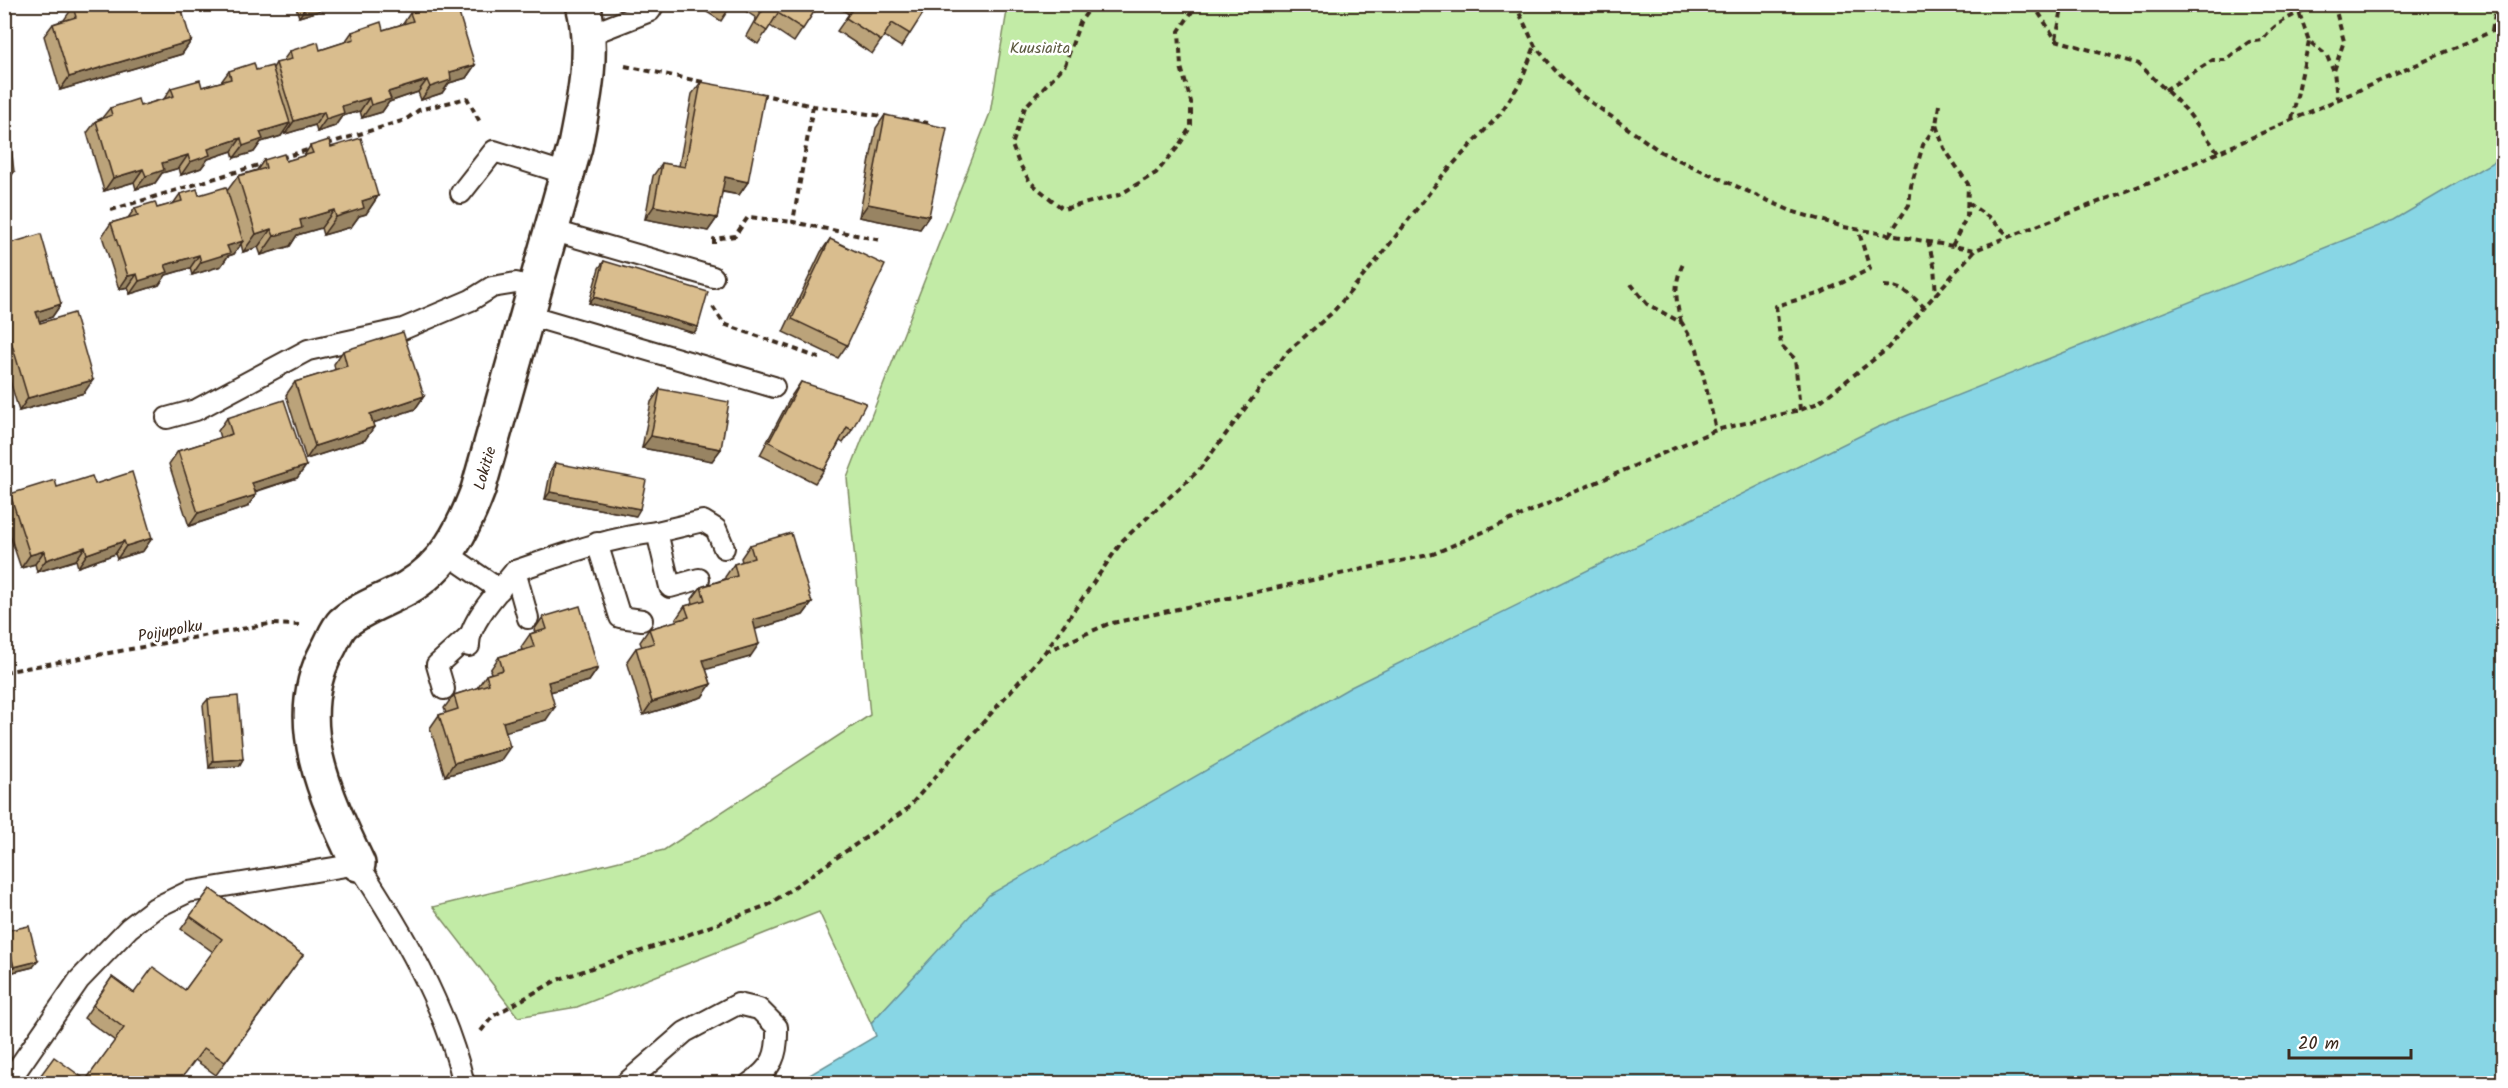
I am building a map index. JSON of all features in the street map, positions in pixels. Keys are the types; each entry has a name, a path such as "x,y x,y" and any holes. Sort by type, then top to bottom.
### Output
{"street":[{"name":"Lokitie","path":"358,864 332,809 311,740 312,697 320,665 342,625 427,574 446,554 466,522 478,490 567,174 583,104 586,33"}],"lane":[{"path":"586,33 650,11 654,4"},
{"path":"461,194 494,151 567,174"},
{"path":"551,230 712,277"},
{"path":"167,418 196,410 308,350 403,328 471,300 492,287 516,284 531,302 774,387"},
{"path":"444,689 437,665 469,641 485,608 514,571 597,543 704,521 717,530 723,548"},
{"path":"657,532 670,586 699,579"},
{"path":"597,543 620,616 642,620"},
{"path":"446,554 500,590"},
{"path":"514,571 528,618"},
{"path":"12,1077 79,980 129,928 155,908 188,892 358,864 387,909 430,988 458,1057 464,1083"},
{"path":"625,1083 685,1032 738,1005 759,1010 777,1027 778,1048 767,1071 749,1083"}],"path":[{"path":"1093,4 1080,21 1065,65 1024,107 1012,145 1030,182 1063,209 1119,195 1156,173 1178,147 1191,126 1191,102 1181,67 1179,31 1195,7 1200,4"},
{"path":"2033,4 2056,40 2139,64 2203,130 2217,152"},
{"path":"2056,40 2063,4"},
{"path":"2296,4 2309,40 2326,56 2334,71 2337,98"},
{"path":"2165,90 2213,60 2225,60 2249,42 2263,40 2267,32 2317,4"},
{"path":"2334,4 2344,42 2334,71"},
{"path":"2492,31 2496,9 2500,4"},
{"path":"1516,5 1535,46 1578,93 1661,152 1791,211 1858,229 1975,250"},
{"path":"1045,652 1108,624 1433,554 1716,430 1800,410 1818,403 1886,350 1975,250 2165,176 2504,26"},
{"path":"586,33 712,84"},
{"path":"2292,119 2309,40"},
{"path":"458,1057 494,1016 557,980 768,905 907,809 1045,652 1123,540 1199,471 1288,351 1333,312 1382,254 1443,175 1500,114 1520,83 1535,46"},
{"path":"757,94 813,106 928,123"},
{"path":"326,144 405,120 419,110 467,98 494,151"},
{"path":"1889,235 1909,205 1911,186 1923,145 1936,125 1939,105"},
{"path":"794,222 813,106"},
{"path":"1936,125 1944,148 1968,184 1967,216 1952,246"},
{"path":"280,158 314,148"},
{"path":"111,210 269,162"},
{"path":"1968,203 2010,236"},
{"path":"822,359 724,324 708,298 712,277 714,239 735,236 748,217 794,222 880,240"},
{"path":"1800,410 1795,359 1781,345 1776,306 1821,293 1870,269 1858,229"},
{"path":"1928,241 1934,265 1936,296"},
{"path":"1683,264 1677,276 1676,299 1682,323 1697,349 1716,430"},
{"path":"1631,284 1647,304 1682,323"},
{"path":"1884,286 1893,286 1909,293 1924,308"},
{"name":"Poijupolku","path":"4,672 269,624 342,625"}],"green space":[{"name":"Kuusiaita","path":"1008,5 2503,5 2503,447 934,956 871,1023 819,912 577,1007 518,1017 433,907 664,850 870,715 847,478 990,113"}],"water":[{"path":"2503,156 2503,1083 796,1083 876,1036 871,1023 989,895 1351,687 1876,428 2394,220"}],"building":[{"path":"81,4 180,4 191,41 69,77 53,24 76,17 73,7"},
{"path":"764,4 819,4 803,29 778,13 767,31 755,23 766,5"},
{"path":"856,4 929,4 910,34 892,23 881,41 846,18"},
{"path":"438,5 440,12 457,7 475,65 450,72 451,80 430,87 427,80 388,92 391,99 371,105 369,98 342,106 344,113 326,119 324,112 294,121 276,63 292,59 290,51 318,42 320,50 354,39 352,32 381,22 383,30 413,21 410,13"},
{"path":"254,63 256,70 272,66 290,123 260,132 263,139 243,146 241,138 208,149 210,155 190,162 188,155 162,163 164,170 146,176 143,169 113,178 96,121 112,115 110,108 138,99 140,106 174,96 171,88 200,80 202,87 231,79 229,71"},
{"path":"701,82 765,94 748,182 725,177 717,218 654,206 662,163 685,167"},
{"path":"885,115 947,128 929,216 868,204"},
{"path":"4,135 5,138 10,137 14,172 4,174"},
{"path":"361,138 378,196 362,201 364,208 336,217 334,210 300,220 302,228 274,236 271,229 256,234 238,176 266,168 264,160 284,154 286,161 313,153 310,146 329,140 331,147"},
{"path":"226,187 243,241 227,246 230,253 201,262 199,255 165,265 168,272 139,281 137,274 128,276 111,223 138,215 135,208 155,202 157,208 182,201 180,194 197,189 199,195"},
{"path":"41,234 61,304 36,312 40,323 74,313 93,380 28,398 9,334 4,335 4,245"},
{"path":"830,239 885,265 847,345 792,319"},
{"path":"604,261 708,292 698,327 594,297"},
{"path":"403,332 424,396 370,414 374,427 315,446 295,382 347,366 343,351"},
{"path":"801,382 866,403 852,430 847,427 824,470 769,442"},
{"path":"660,389 729,402 721,449 651,436"},
{"path":"284,400 306,466 252,483 256,495 198,513 178,451 232,434 227,418"},
{"path":"555,463 646,480 640,509 550,492"},
{"path":"132,472 152,538 126,546 124,541 87,554 85,547 46,560 44,551 30,555 10,494 55,480 57,487 92,476 95,484"},
{"path":"791,533 812,603 753,620 759,644 703,660 711,684 652,702 636,648 654,643 649,629 689,617 685,606 705,600 701,587 737,576 734,564 754,558 750,545"},
{"path":"580,606 598,668 548,682 555,707 503,722 510,747 454,763 439,715 458,709 454,695 489,684 486,675 503,670 499,657 534,647 530,634 547,629 543,617"},
{"path":"238,696 243,759 213,761 208,699"},
{"path":"210,889 303,955 225,1062 204,1048 178,1083 35,1083 54,1057 86,1080 124,1028 93,1005 112,977 134,993 153,967 185,990 222,939 190,916"},
{"path":"29,926 38,961 14,967 5,931"}]}
